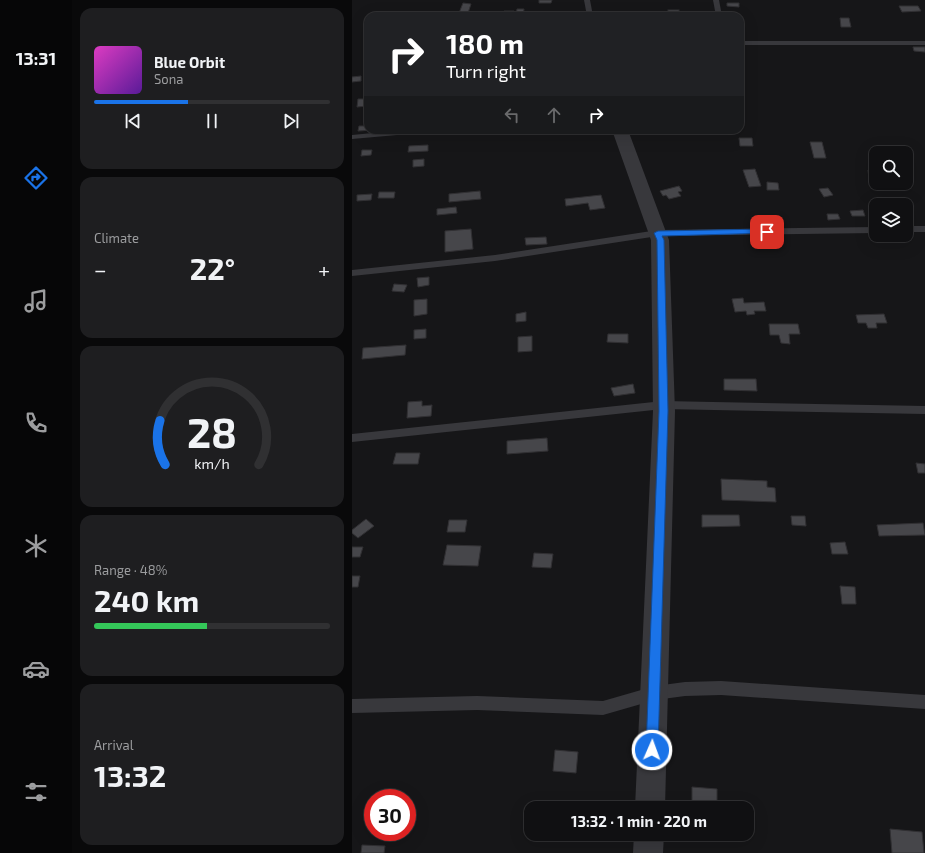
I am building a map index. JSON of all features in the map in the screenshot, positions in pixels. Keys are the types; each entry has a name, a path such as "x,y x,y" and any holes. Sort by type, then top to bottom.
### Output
{"street":[{"path":"621,134 660,240 663,405 655,693 650,801"},
{"path":"648,853 649,841"}],"lane":[{"path":"587,0 589,12"},
{"path":"716,0 718,12"},
{"path":"744,43 925,43"},
{"path":"352,137 386,134"},
{"path":"913,230 925,229"},
{"path":"352,273 495,258 658,233 869,230"},
{"path":"352,438 663,405 925,410"},
{"path":"352,706 477,703 603,708 655,693 685,689 721,688 925,702"}],"building":[{"path":"539,0 552,0 551,3 539,3"},
{"path":"463,3 471,4 468,12 459,12"},
{"path":"727,3 739,3 739,7 727,6"},
{"path":"899,6 918,6 921,11 902,12"},
{"path":"517,9 524,9 524,12 517,12"},
{"path":"668,10 679,10 679,12 668,12"},
{"path":"840,18 849,18 851,27 841,27"},
{"path":"913,47 925,47 925,52 914,51"},
{"path":"361,76 361,81 352,82 352,77"},
{"path":"358,99 364,99 364,106 357,107"},
{"path":"359,126 364,126 364,131 358,131"},
{"path":"739,138 752,138 753,146 740,146"},
{"path":"810,142 822,142 826,158 814,158"},
{"path":"428,145 428,151 408,152 409,146"},
{"path":"362,150 372,150 371,155 361,156"},
{"path":"424,159 424,166 413,167 413,160"},
{"path":"755,169 761,186 749,187 743,170"},
{"path":"767,182 778,183 779,190 767,190"},
{"path":"679,186 682,191 678,192 681,196 669,199 666,195 663,196 660,191"},
{"path":"828,188 833,195 824,197 819,189"},
{"path":"480,191 481,199 449,202 449,194"},
{"path":"379,192 395,192 394,198 378,198"},
{"path":"372,194 371,200 357,201 357,195"},
{"path":"601,195 605,208 590,210 588,203 566,206 565,199"},
{"path":"456,207 457,213 437,215 437,209"},
{"path":"863,210 865,216 852,216 850,211"},
{"path":"827,214 838,214 840,219 828,220"},
{"path":"471,229 473,249 445,252 445,231"},
{"path":"546,237 547,244 526,245 525,238"},
{"path":"429,277 429,285 418,287 417,278"},
{"path":"394,284 407,285 404,292 392,291"},
{"path":"743,298 744,303 764,302 766,311 754,311 755,314 747,315 746,311 735,312 732,299"},
{"path":"427,299 427,314 414,316 414,300"},
{"path":"526,312 526,321 516,322 516,314"},
{"path":"884,314 887,323 876,323 877,328 868,328 866,323 858,323 856,315"},
{"path":"769,324 798,324 800,334 789,334 790,344 781,343 779,335 770,335"},
{"path":"426,329 426,338 414,339 414,330"},
{"path":"608,334 628,334 628,343 607,342"},
{"path":"532,336 532,351 518,352 518,337"},
{"path":"406,345 405,355 362,359 363,348"},
{"path":"724,379 756,379 757,391 724,390"},
{"path":"633,384 635,393 614,396 611,388"},
{"path":"422,401 422,406 432,405 431,416 407,418 408,402"},
{"path":"547,438 548,451 507,454 507,441"},
{"path":"396,453 420,453 418,464 393,464"},
{"path":"916,463 925,464 925,473 918,473"},
{"path":"721,479 767,481 767,487 775,488 776,502 722,500"},
{"path":"702,515 739,515 740,526 702,527"},
{"path":"791,516 805,516 806,526 792,525"},
{"path":"366,519 374,526 358,538 352,533 352,530"},
{"path":"449,520 467,520 465,532 447,532"},
{"path":"923,523 925,535 879,536 877,525"},
{"path":"845,542 848,554 832,554 830,543"},
{"path":"447,545 481,546 478,566 443,565"},
{"path":"352,547 363,547 360,557 352,557"},
{"path":"534,553 553,554 551,568 532,567"},
{"path":"352,576 360,576 358,587 352,587"},
{"path":"840,586 855,587 856,604 842,604"},
{"path":"555,750 578,752 576,773 553,771"},
{"path":"692,787 717,789 717,801 692,801"},
{"path":"890,829 922,832 924,853 892,853"},
{"path":"362,845 385,846 384,853 361,853"}],"route":[{"path":"652,750 664,411 660,240 658,233 767,232"}]}
